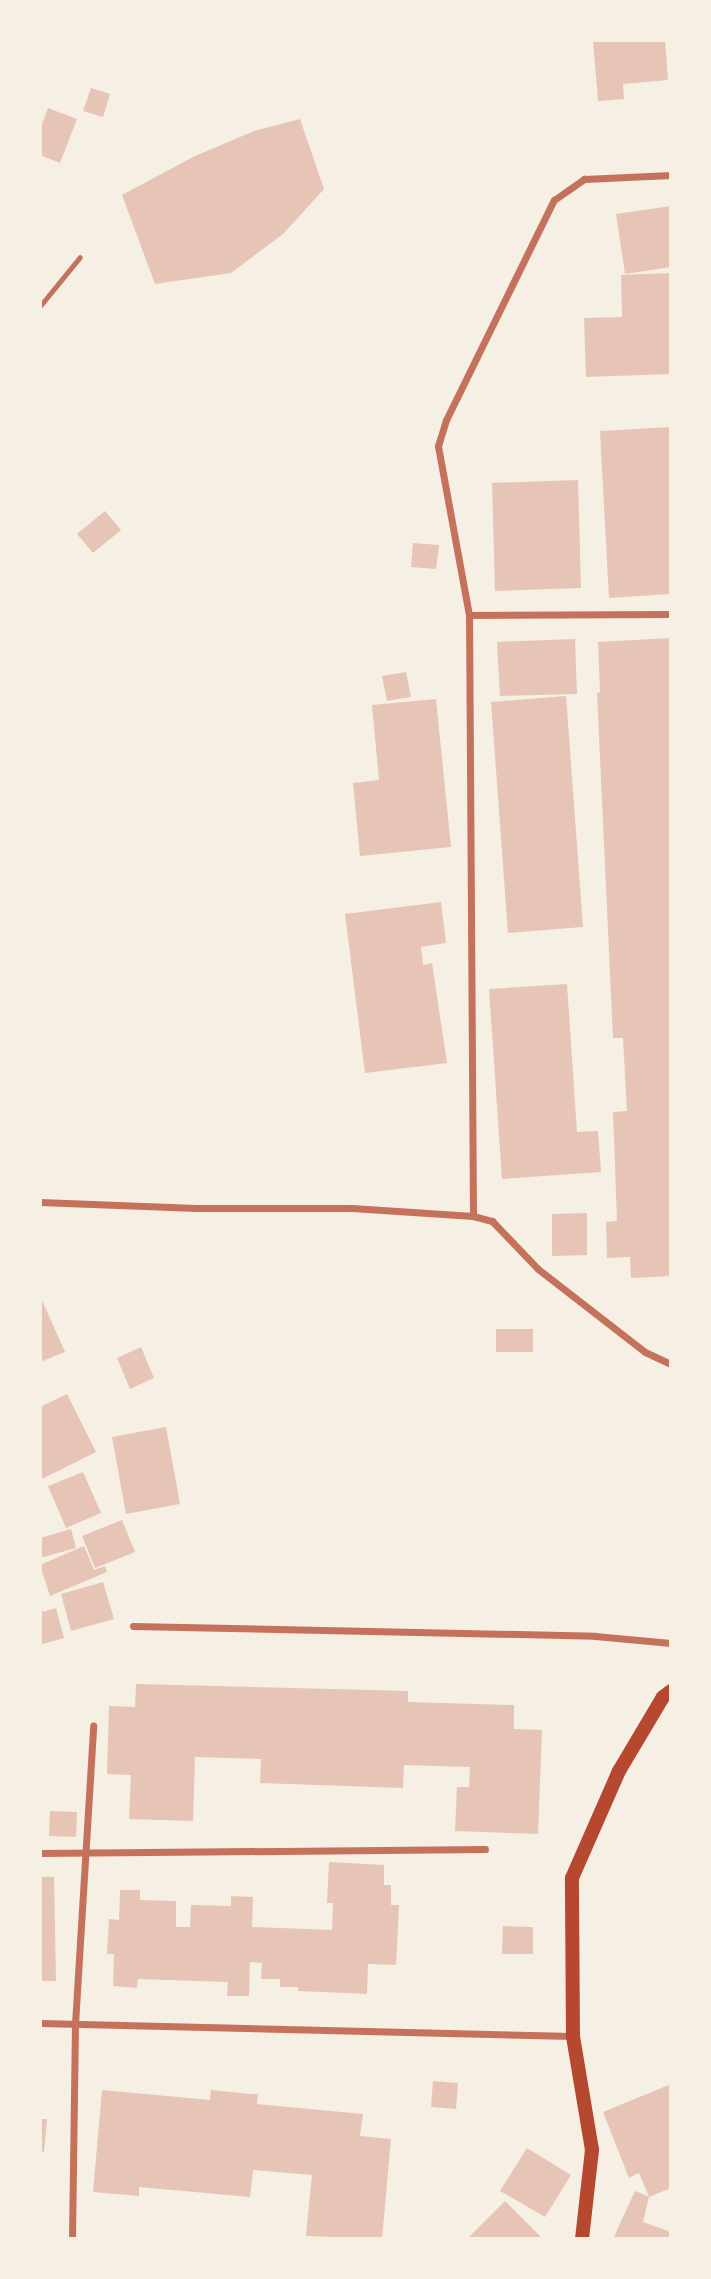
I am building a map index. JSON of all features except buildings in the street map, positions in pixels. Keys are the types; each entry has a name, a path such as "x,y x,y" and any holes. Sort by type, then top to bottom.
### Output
{"main road":[{"path":"582,2239 592,2150 573,2036 572,1878 619,1771 663,1697 671,1691"}],"street":[{"path":"473,1216 469,615 438,446 446,420 554,200 584,179 671,175"},
{"path":"469,615 671,614"},
{"path":"40,1202 196,1208 352,1208 473,1216 492,1221 538,1269 645,1352 671,1364"},
{"path":"133,1626 595,1636 671,1643"},
{"path":"72,2239 75,2024 93,1726"},
{"path":"40,1853 485,1849"},
{"path":"40,2023 573,2036"}],"lane":[{"path":"40,306 80,257"}]}
